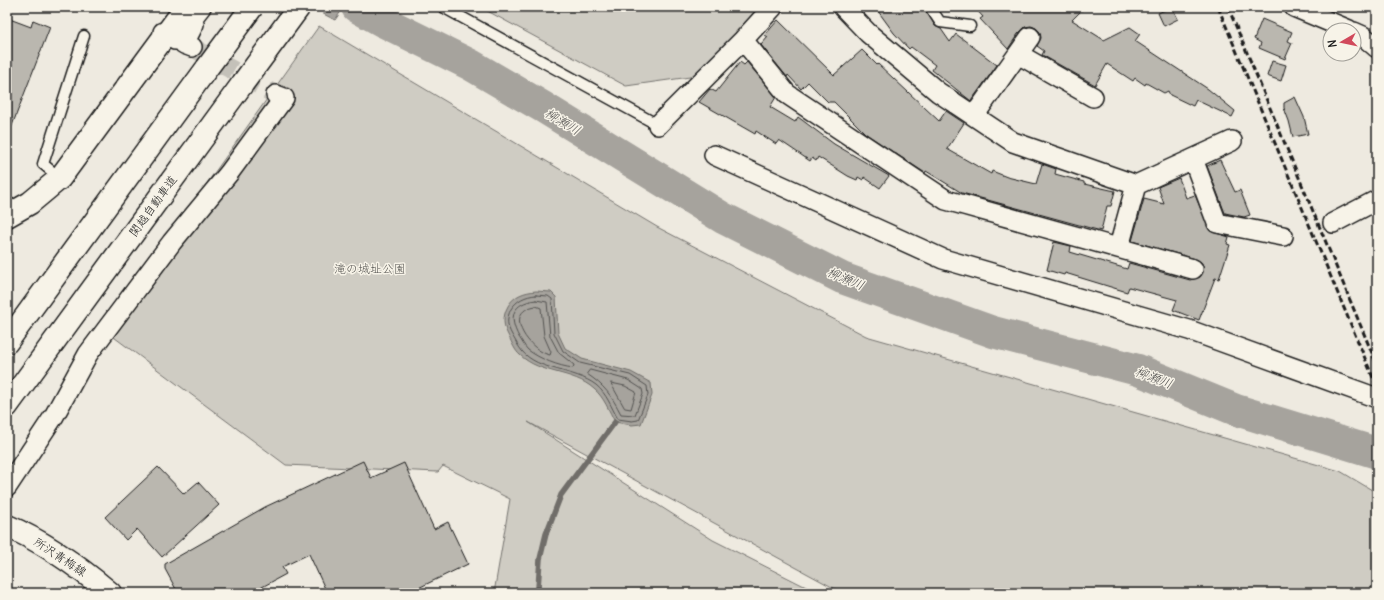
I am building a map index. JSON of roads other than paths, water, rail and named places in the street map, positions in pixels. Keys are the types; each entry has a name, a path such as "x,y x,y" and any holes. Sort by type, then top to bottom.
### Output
{"main road":[{"path":"7,216 30,203 60,178 162,32 186,7"},
{"path":"7,342 252,7"},
{"name":"関越自動車道","path":"7,406 299,7"},
{"name":"所沢青梅線","path":"7,526 58,554 88,574 110,593"}],"street":[{"path":"162,32 175,40 202,7"},
{"path":"192,47 184,44 202,7"},
{"path":"658,124 743,40 773,7"},
{"path":"843,7 868,34 938,92 1013,142 1136,184 1232,141"},
{"path":"1294,7 1330,22"},
{"path":"1362,36 1377,48"},
{"path":"974,116 1030,37"},
{"path":"743,40 787,94 946,200 1119,247 1193,269"},
{"path":"1018,54 1093,97"},
{"path":"7,487 54,416 88,354 172,242 229,173 284,98 276,95"},
{"path":"714,155 943,259 1189,330 1377,398"},
{"path":"1193,159 1217,222 1283,236"},
{"path":"1119,247 1136,184"},
{"path":"1333,223 1377,200"}],"lane":[{"path":"443,7 658,124"},
{"path":"930,7 940,22 970,26"},
{"path":"60,178 43,164 84,36"}],"water":[{"path":"310,7 344,7 335,20"},
{"path":"536,291 551,292 556,297 558,333 565,348 582,359 631,372 651,383 652,395 641,424 632,425 615,422 601,396 586,383 577,378 537,366 520,355 512,344 505,329 505,314 510,302 513,299 524,293"}],"waterway":[{"name":"柳瀬川","path":"357,7 471,65 543,107 723,218 842,278 993,332 1138,370 1236,410 1377,453"},
{"path":"538,588 540,559 546,534 561,495 615,422"}],"tunnel":[{"path":"192,47 276,95"}],"railway":[{"path":"1218,7 1377,387"},
{"path":"1228,7 1377,365"}],"park label":[{"name":"滝の城址公園","path":"370,269"}]}
